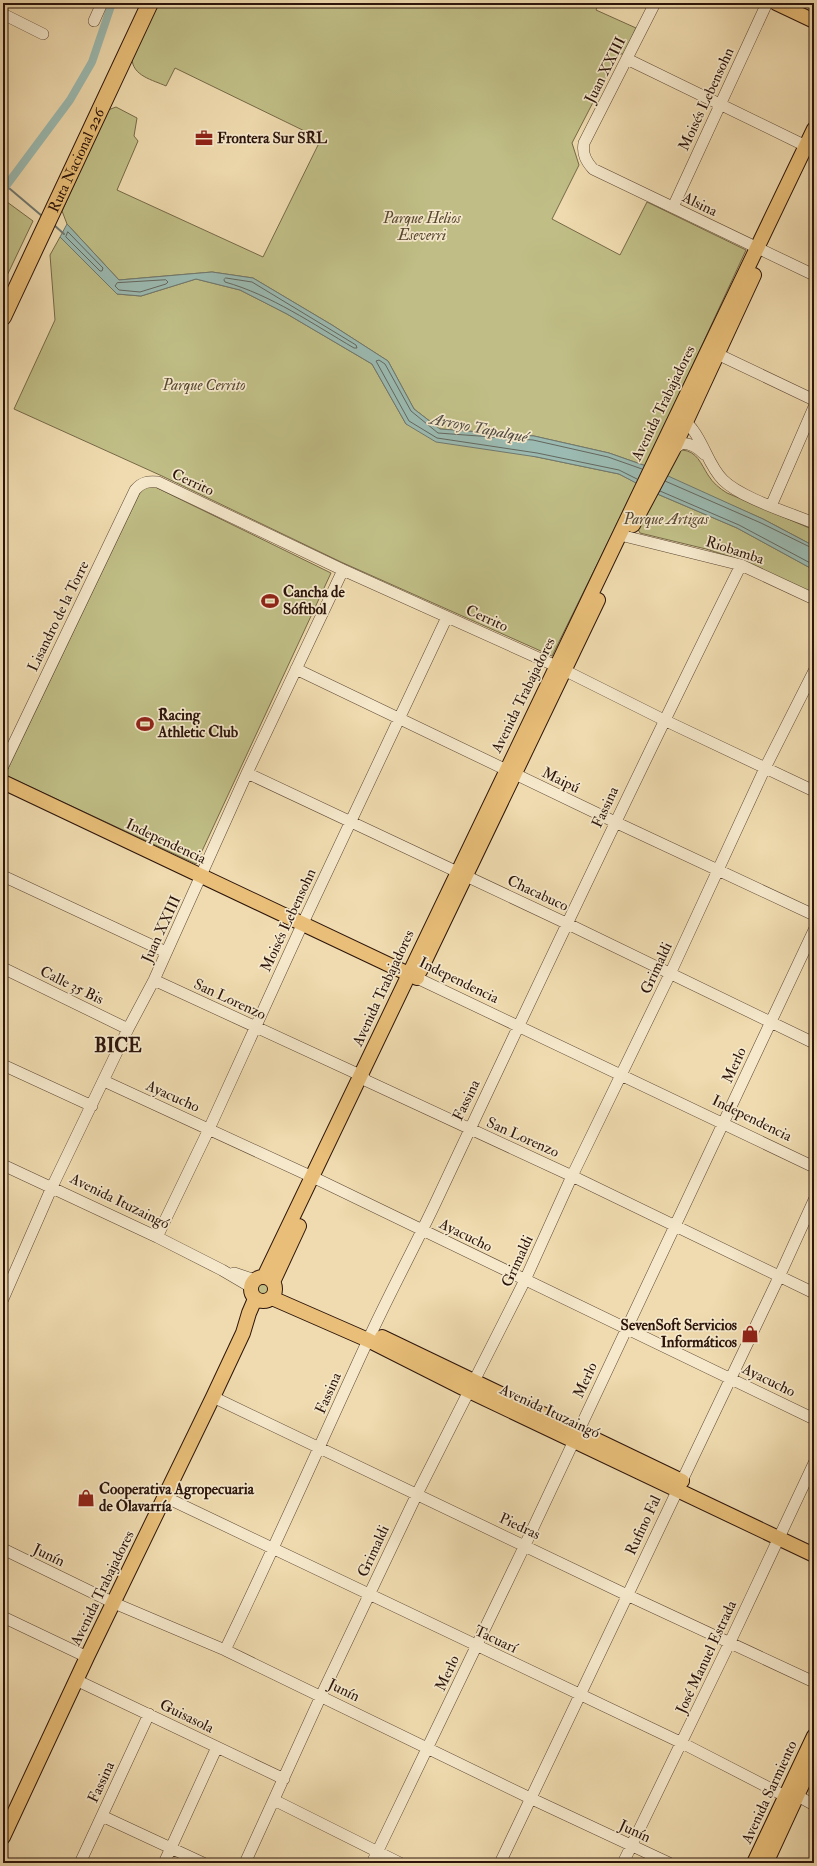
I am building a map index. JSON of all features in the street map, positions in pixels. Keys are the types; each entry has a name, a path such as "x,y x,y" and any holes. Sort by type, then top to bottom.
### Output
{"highway":[{"name":"Ruta Nacional 226","path":"3,317 150,3"}],"main road":[{"path":"776,3 814,21"},
{"name":"Avenida Trabajadores","path":"3,1837 76,1680 243,1333 254,1317 263,1289 317,1179 412,976 634,514 668,451 680,420 761,249 812,148 814,129"},
{"name":"Independencia","path":"3,782 412,976"},
{"name":"Avenida Ituzaingó","path":"263,1289 370,1336 781,1534 814,1554"},
{"name":"Avenida Ituzaingó","path":"781,1534 814,1544"},
{"name":"Avenida Sarmiento","path":"766,1863 814,1736"},
{"name":"Avenida Sarmiento","path":"754,1863 791,1795 814,1759"}],"street":[{"path":"94,21 102,3"},
{"name":"Juan XXIII","path":"583,150 584,143 655,3"},
{"name":"Moisés Lebensohn","path":"673,207 767,3"},
{"path":"3,14 43,34"},
{"path":"627,59 812,148"},
{"name":"Alsina","path":"583,150 586,161 593,169 814,275"},
{"path":"713,352 814,400"},
{"path":"771,506 814,406"},
{"path":"680,420 694,431 705,455 722,480 728,485 771,506 814,523"},
{"path":"668,451 682,443 696,446 705,455"},
{"name":"Cerrito","path":"145,482 158,482 343,570 560,668 664,720 814,791"},
{"name":"Lisandro de la Torre","path":"3,766 136,490 145,482"},
{"name":"Riobamba","path":"624,535 741,565 814,599"},
{"name":"Fassina","path":"225,1650 274,1549 370,1336 423,1230 469,1129 664,720 741,565"},
{"name":"Juan XXIII","path":"3,1299 52,1187 128,1029 154,980 247,773 343,570"},
{"name":"Moisés Lebensohn","path":"157,1237 210,1129 302,924 447,617"},
{"name":"Maipú","path":"296,669 615,822 814,915"},
{"name":"Grimaldi","path":"245,1863 321,1696 417,1494 525,1280 572,1176 670,974 765,768 814,670"},
{"name":"Chacabuco","path":"247,773 568,924 814,1043"},
{"path":"4,878 166,952"},
{"name":"Merlo","path":"372,1863 525,1545 814,930"},
{"name":"Calle 35 Bis","path":"3,968 128,1029"},
{"name":"Independencia","path":"412,976 518,1027 622,1074 814,1167"},
{"name":"San Lorenzo","path":"154,980 572,1176 814,1293"},
{"path":"3,1065 92,1106"},
{"name":"Ayacucho","path":"104,1081 317,1179 814,1419"},
{"name":"Avenida Ituzaingó","path":"3,1165 157,1237 263,1289"},
{"name":"Rufino Fal","path":"500,1863 779,1277 814,1200"},
{"name":"Piedras","path":"213,1396 627,1595 814,1682"},
{"name":"José Manuel Estrada","path":"623,1863 682,1743 814,1463"},
{"name":"Tacuarí","path":"165,1497 579,1695 791,1795 814,1804"},
{"name":"Junín","path":"3,1550 114,1603 225,1650 530,1798 669,1863"},
{"path":"3,1617 87,1657"},
{"name":"Guisasola","path":"76,1680 284,1779"},
{"name":"Fassina","path":"80,1863 149,1714"},
{"path":"164,1863 217,1747"},
{"path":"274,1800 400,1863"},
{"path":"102,1816 203,1863"}],"green space":[{"name":"Parque Helios Eseverri","path":"158,3 514,3 519,5 520,3 599,3 596,10 636,28 624,54 618,54 572,143 579,165 552,219 620,255 647,202 746,250 646,466 609,453 534,436 440,429 414,409 388,361 332,325 253,278 212,272 119,280 67,224 62,211 108,110 116,107 137,118 134,136 138,141 117,190 263,257 321,139 175,68 166,86 139,73 135,69 132,58"},
{"path":"3,199 33,221 3,284"},
{"name":"Parque Cerrito","path":"60,237 117,294 141,296 196,279 240,290 287,314 372,364 406,424 537,457 619,474 637,483 552,656 341,562 162,476 14,409 55,320 50,255"},
{"name":"Parque Artigas","path":"682,450 695,455 712,480 727,493 814,530 814,546 763,519 664,476 676,453"},
{"name":"Racing Athletic Club","path":"145,482 331,573 196,864 5,775"},
{"name":"Parque Artigas","path":"655,493 737,528 814,570 814,594 744,561 706,549 640,533 637,527"},
{"path":"260,1282 266,1282 270,1286 270,1292 266,1296 260,1296 256,1292 256,1286"}],"water":[{"path":"67,224 119,280 212,272 253,278 332,325 388,361 414,409 440,429 534,436 609,453 646,466 763,519 814,546 814,570 737,528 655,493 619,474 537,457 436,442 406,424 372,364 287,314 240,290 196,279 141,296 117,294 60,237"}],"waterway":[{"path":"6,186 70,100 92,62 112,3"},
{"name":"Arroyo Tapalqué","path":"3,183 42,216"},
{"name":"Arroyo Tapalqué","path":"54,225 64,234"}],"place":[{"name":"Frontera Sur SRL","path":"204,138"},
{"name":"Cancha de Sóftbol","path":"270,601"},
{"name":"Racing Athletic Club","path":"145,724"},
{"name":"SevenSoft Servicios Informáticos","path":"750,1334"},
{"name":"Cooperativa Agropecuaria de Olavarría","path":"86,1498"}],"district":[{"name":"BICE","path":"118,1045"}]}
